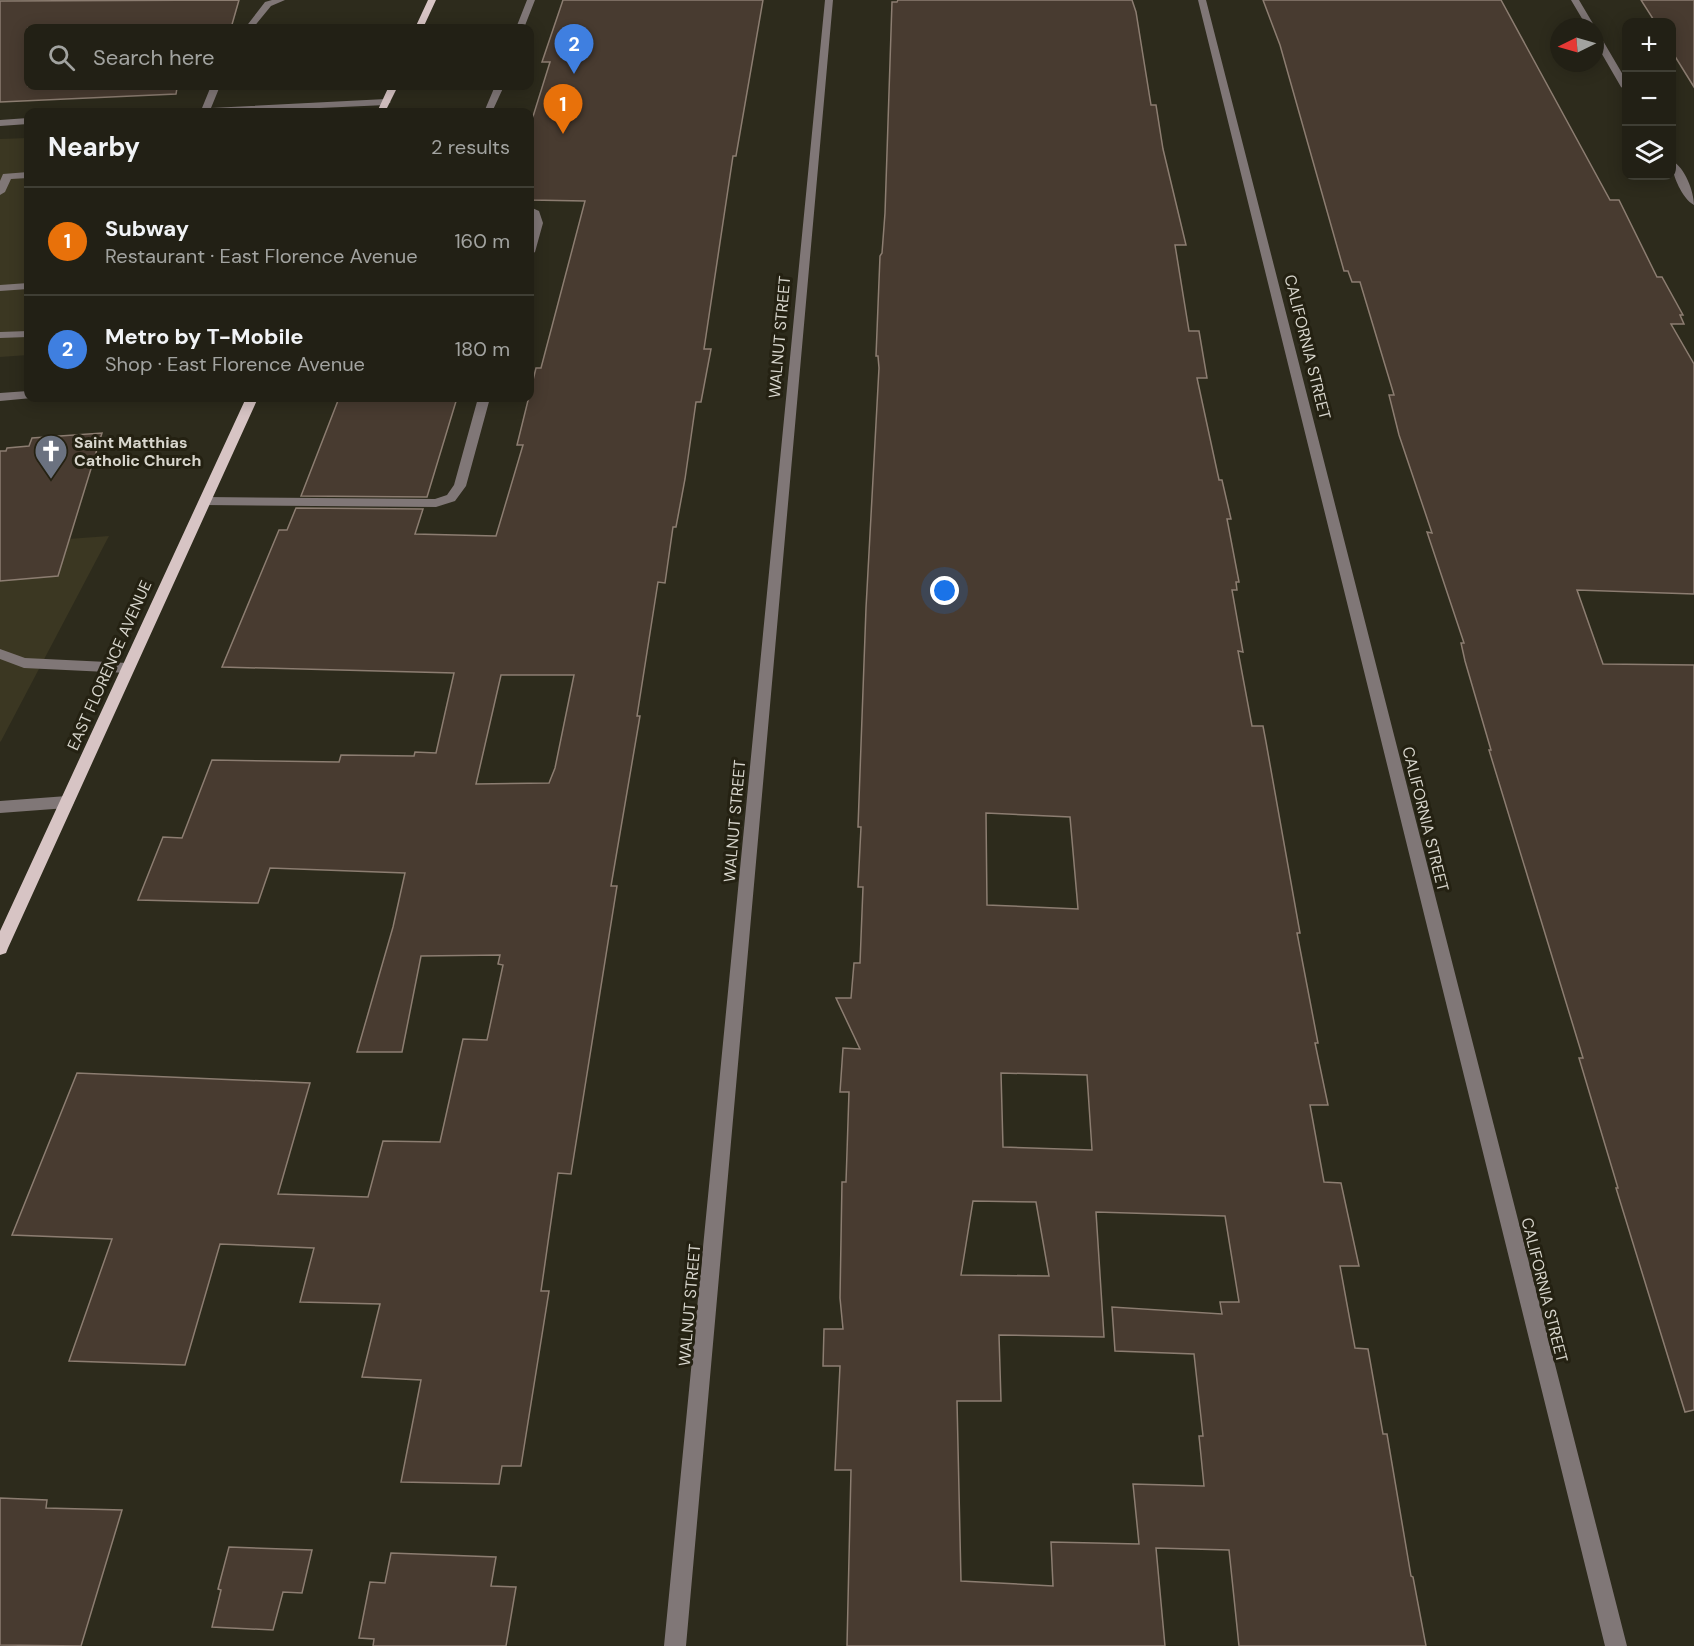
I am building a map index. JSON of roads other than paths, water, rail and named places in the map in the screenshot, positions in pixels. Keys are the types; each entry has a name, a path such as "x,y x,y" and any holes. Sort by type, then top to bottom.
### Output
{"main road":[{"path":"421,24 432,0"},
{"path":"383,108 391,90"},
{"name":"EAST FLORENCE AVENUE","path":"0,948 250,402"}],"street":[{"path":"252,24 267,4 281,0"},
{"path":"522,24 531,0"},
{"name":"WALNUT STREET","path":"675,1646 829,0"},
{"name":"CALIFORNIA STREET","path":"1202,0 1616,1646"},
{"path":"1575,0 1586,18"},
{"path":"1604,49 1622,80"},
{"path":"206,108 213,90"},
{"path":"490,108 497,90"},
{"path":"285,108 386,102"},
{"path":"0,123 24,122"},
{"path":"1676,172 1694,202"},
{"path":"0,192 7,176 24,175"},
{"path":"534,212 538,224 534,238"},
{"path":"0,288 24,286"},
{"path":"0,336 24,334"},
{"path":"0,398 24,395"},
{"path":"205,501 436,503 451,498 460,486 483,402"},
{"path":"0,654 24,663 128,668"},
{"path":"0,807 67,802"}],"place":[{"name":"Metro by T-Mobile","path":"574,74"},
{"name":"Subway","path":"563,134"},
{"name":"Saint Matthias Catholic Church","path":"51,480"}]}
